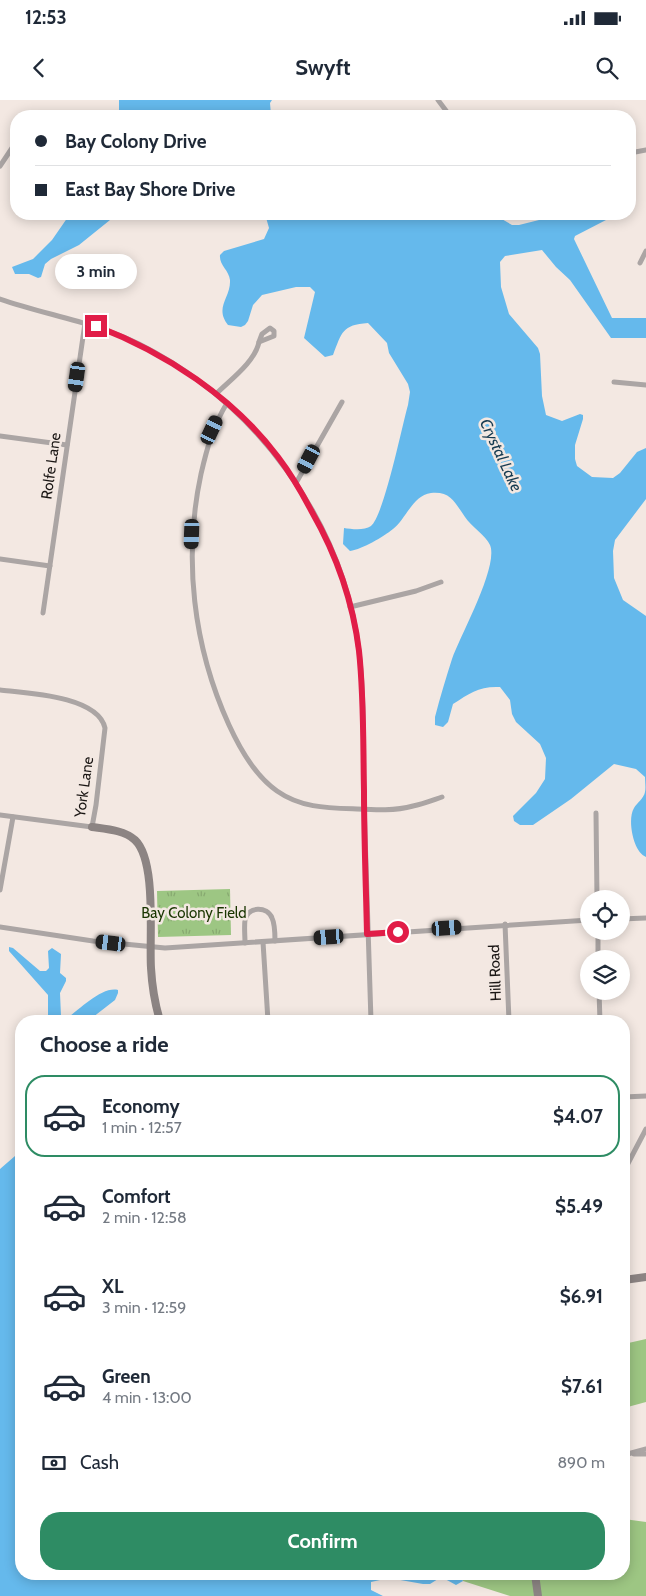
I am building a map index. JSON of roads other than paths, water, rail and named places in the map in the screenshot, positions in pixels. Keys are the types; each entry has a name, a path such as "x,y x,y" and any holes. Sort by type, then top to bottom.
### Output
{"street":[{"path":"0,166 10,151"},
{"path":"640,263 646,251"},
{"path":"0,299 85,323 124,337 151,350 216,394 265,442 296,483 324,534 345,585 359,650 362,686 367,934 371,1015"},
{"name":"Rolfe Lane","path":"43,613 85,323"},
{"path":"216,394 255,354 259,342"},
{"path":"614,382 646,384"},
{"path":"296,483 342,402"},
{"path":"228,404 218,418 208,442 198,488 192,534 192,571 194,600 202,646 208,669 233,732 252,766 270,786 289,799 308,805 324,808 382,810 404,808 442,797"},
{"path":"0,436 67,445"},
{"path":"0,559 50,566"},
{"path":"350,607 416,591 441,582"},
{"name":"York Lane","path":"0,690 31,694 85,706 98,714 104,722 103,751 92,827 125,834 136,842 143,852 149,887 151,973 159,1015"},
{"path":"596,814 597,890"},
{"path":"0,815 92,827"},
{"path":"0,890 13,816"},
{"path":"245,944 245,920 249,912 257,909 266,910 272,916 276,941"},
{"path":"630,918 646,918"},
{"path":"0,927 150,948 245,944 505,924 580,920"},
{"name":"Hill Road","path":"505,924 509,1015"},
{"path":"263,942 268,1015"},
{"path":"600,1000 600,1015"},
{"path":"630,1097 646,1096"},
{"path":"630,1160 646,1129"},
{"path":"630,1279 646,1277"},
{"path":"630,1453 646,1449"},
{"path":"630,1455 646,1454"},
{"path":"536,1580 538,1596"}],"water":[{"path":"119,100 272,100 270,103 271,110 119,110"},
{"path":"66,220 110,220 79,245 51,259 45,264 41,277 38,278 29,274 15,274 12,267 33,259 52,240"},
{"name":"Crystal Lake","path":"267,220 503,220 512,225 519,225 539,220 606,220 575,236 574,239 612,318 646,318 646,338 611,338 570,280 542,250 505,256 500,262 501,287 509,314 538,348 542,396 546,415 562,421 580,414 583,415 575,445 577,466 592,477 613,478 620,473 637,452 646,448 646,499 615,540 613,551 614,578 623,600 646,616 646,857 638,849 631,827 632,813 645,790 645,777 636,769 614,764 571,799 533,825 520,825 514,821 513,816 536,793 545,779 546,758 540,744 516,722 512,714 510,700 500,687 475,691 453,704 448,722 443,727 435,725 435,717 452,659 489,568 490,545 452,499 438,493 431,493 419,498 398,525 373,542 350,551 343,544 344,528 365,529 371,526 376,519 392,469 410,392 408,384 389,353 387,343 368,323 353,326 344,331 333,355 325,357 304,338 315,292 310,287 296,287 262,295 253,305 245,325 241,327 228,325 224,319 223,308 230,280 221,262 220,255 224,251 264,239 269,228"},
{"path":"9,947 13,948 40,971 46,971 49,968 48,951 52,948 61,954 60,973 66,978 66,981 60,993 61,1015 48,1015 48,995 9,951"},
{"path":"118,990 115,1000 96,1015 71,1015 105,992"},
{"path":"15,1156 15,1580 380,1580 371,1582 371,1590 383,1596 0,1596 0,1169"},
{"path":"400,1580 436,1580 430,1584"},
{"path":"447,1580 463,1580 456,1585"}],"park label":[{"name":"Bay Colony Field","path":"194,913"}]}
